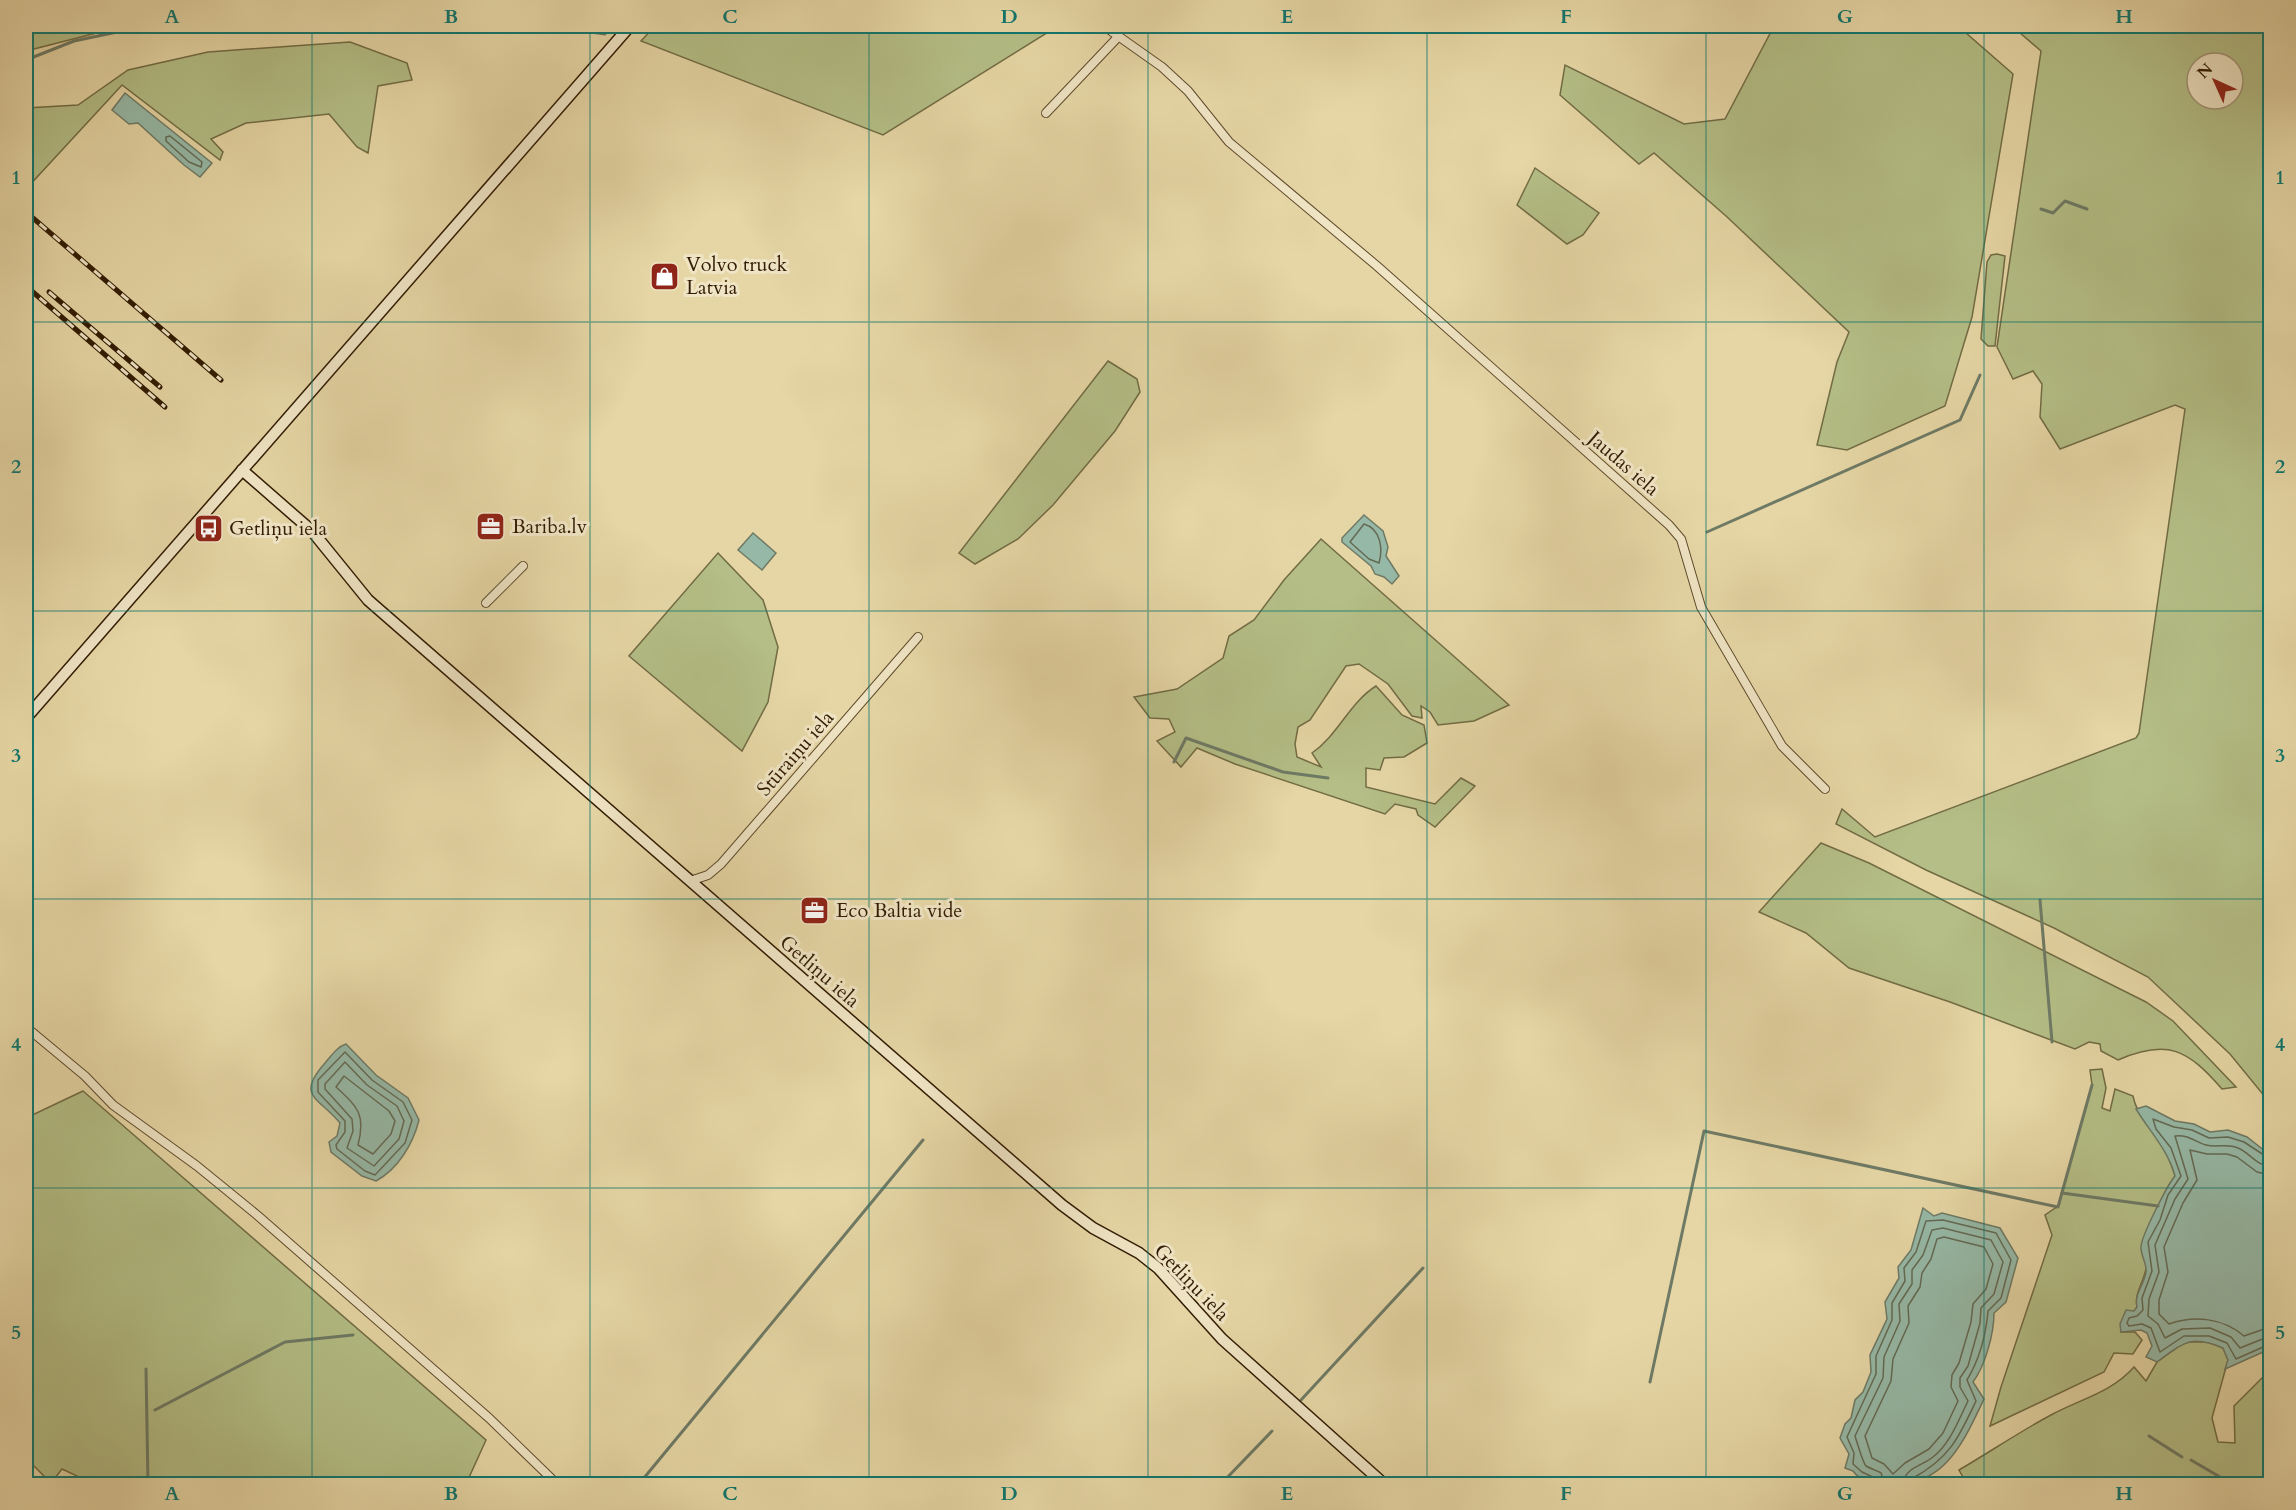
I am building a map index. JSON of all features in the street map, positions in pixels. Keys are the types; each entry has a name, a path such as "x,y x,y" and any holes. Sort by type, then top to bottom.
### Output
{"street":[{"path":"26,718 630,26"},
{"name":"Jaudas iela","path":"1104,26 1162,67 1188,91 1229,142 1377,266 1669,525 1680,539 1701,607 1782,746 1825,789"},
{"path":"1046,113 1118,38"},
{"name":"Getliņu iela","path":"242,470 312,531 368,600 1062,1205 1080,1219 1139,1253 1158,1268 1222,1339 1384,1485"},
{"path":"486,603 523,566"},
{"name":"Stūraiņu iela","path":"690,881 708,875 721,864 918,637"},
{"path":"26,1027 86,1076 113,1105 197,1166 257,1215 489,1418 557,1485"}],"green space":[{"path":"26,26 124,26 26,51"},
{"path":"655,26 1058,26 883,135 641,41"},
{"path":"1774,26 1958,26 2013,74 1972,317 1945,406 1847,450 1817,445 1837,362 1849,332 1726,216 1654,153 1639,164 1560,95 1565,65 1684,124 1725,119"},
{"path":"2012,26 2270,26 2270,1103 2230,1054 2148,977 2054,928 1926,870 1836,824 1842,809 1875,837 2136,738 2139,733 2185,409 2175,405 2060,449 2040,417 2042,384 2033,371 2013,379 1997,347 2041,51"},
{"path":"350,42 407,63 412,80 378,86 368,153 357,147 329,114 246,123 211,139 223,152 220,160 122,85 26,189 26,108 78,105 128,70 208,52"},
{"path":"1535,168 1599,213 1583,235 1567,244 1517,205"},
{"path":"1991,255 2005,256 1995,346 1988,346 1981,339 1987,262"},
{"path":"1108,361 1137,379 1140,392 1115,431 1053,505 1018,539 975,564 959,553"},
{"path":"1321,539 1509,705 1474,721 1438,725 1430,712 1421,706 1422,718 1412,716 1388,684 1359,664 1346,666 1310,720 1298,727 1295,744 1297,757 1321,767 1312,753 1330,737 1358,701 1376,686 1402,715 1424,725 1427,743 1404,757 1384,758 1380,770 1366,768 1366,787 1435,804 1461,778 1475,786 1435,827 1418,815 1416,809 1395,804 1385,814 1235,764 1197,748 1181,767 1157,741 1175,732 1169,719 1150,718 1134,697 1177,689 1223,658 1229,636 1254,620 1284,580"},
{"path":"718,553 763,600 778,647 768,702 742,751 629,656"},
{"path":"1821,843 1869,863 2146,1002 2173,1021 2236,1087 2222,1089 2198,1065 2176,1052 2164,1049 2151,1050 2118,1060 2101,1051 2100,1044 2089,1042 2075,1049 1950,1002 1849,968 1806,933 1759,912"},
{"path":"2102,1069 2106,1088 2102,1108 2110,1111 2115,1089 2133,1096 2140,1115 2164,1148 2175,1176 2158,1208 2145,1273 2137,1297 2137,1307 2121,1332 2135,1332 2142,1340 2133,1354 2114,1353 2104,1372 1990,1426 2052,1235 2045,1215 2058,1206 2092,1085 2090,1070"},
{"path":"83,1091 486,1440 466,1484 94,1484 62,1469 51,1483 26,1458 26,1118"},
{"path":"2185,1342 2208,1342 2223,1348 2228,1360 2212,1418 2218,1442 2235,1443 2234,1406 2270,1370 2270,1484 1967,1484 1959,1470 2062,1409 2105,1389 2134,1367 2146,1381 2157,1362"}],"water":[{"path":"125,93 212,163 200,177 138,123 129,124 112,110"},
{"path":"1364,515 1383,531 1388,547 1386,556 1399,576 1392,584 1384,577 1375,574 1371,566 1342,542 1342,538"},
{"path":"753,533 776,553 762,570 738,550"},
{"path":"346,1044 376,1075 408,1098 419,1120 404,1155 391,1170 376,1181 362,1176 331,1152 329,1142 337,1136 340,1123 318,1102 311,1090 316,1074 340,1047"},
{"path":"2146,1106 2175,1121 2194,1124 2210,1132 2228,1130 2247,1137 2270,1155 2270,1349 2225,1369 2228,1360 2223,1348 2212,1344 2195,1341 2188,1343 2157,1362 2146,1357 2152,1346 2147,1333 2141,1330 2121,1332 2120,1324 2126,1310 2134,1311 2137,1307 2137,1298 2145,1277 2142,1242 2160,1201 2175,1176 2163,1149 2136,1109"},
{"path":"1923,1208 1934,1216 1942,1213 2000,1228 2018,1258 2006,1302 1994,1313 1988,1349 1973,1382 1984,1399 1959,1447 1937,1471 1923,1479 1906,1484 1877,1483 1863,1479 1845,1468 1849,1454 1840,1438 1845,1424 1851,1418 1855,1400 1863,1392 1871,1372 1870,1355 1887,1319 1885,1302 1899,1278 1898,1267 1911,1250"}],"waterway":[{"path":"26,60 74,41 146,26"},
{"path":"548,26 605,34"},
{"path":"2041,209 2053,213 2065,201 2087,209"},
{"path":"1707,532 1960,420 1980,375"},
{"path":"1174,762 1186,738 1283,772 1328,778"},
{"path":"2040,900 2052,1042"},
{"path":"1650,1382 1704,1131 2058,1207 2092,1085"},
{"path":"639,1484 923,1140"},
{"path":"2062,1193 2158,1206"},
{"path":"1301,1400 1423,1268"},
{"path":"155,1410 285,1342 353,1335"},
{"path":"146,1369 148,1484"},
{"path":"1221,1484 1272,1431"},
{"path":"2149,1436 2182,1457"},
{"path":"2191,1460 2232,1484"}],"railway":[{"path":"26,212 221,380"},
{"path":"26,286 165,407"},
{"path":"49,292 160,387"}],"place":[{"name":"Volvo truck Latvia","path":"665,276"},
{"name":"Bariba.lv","path":"491,526"},
{"name":"Getliņu iela","path":"208,528"},
{"name":"Eco Baltia vide","path":"815,910"}]}
